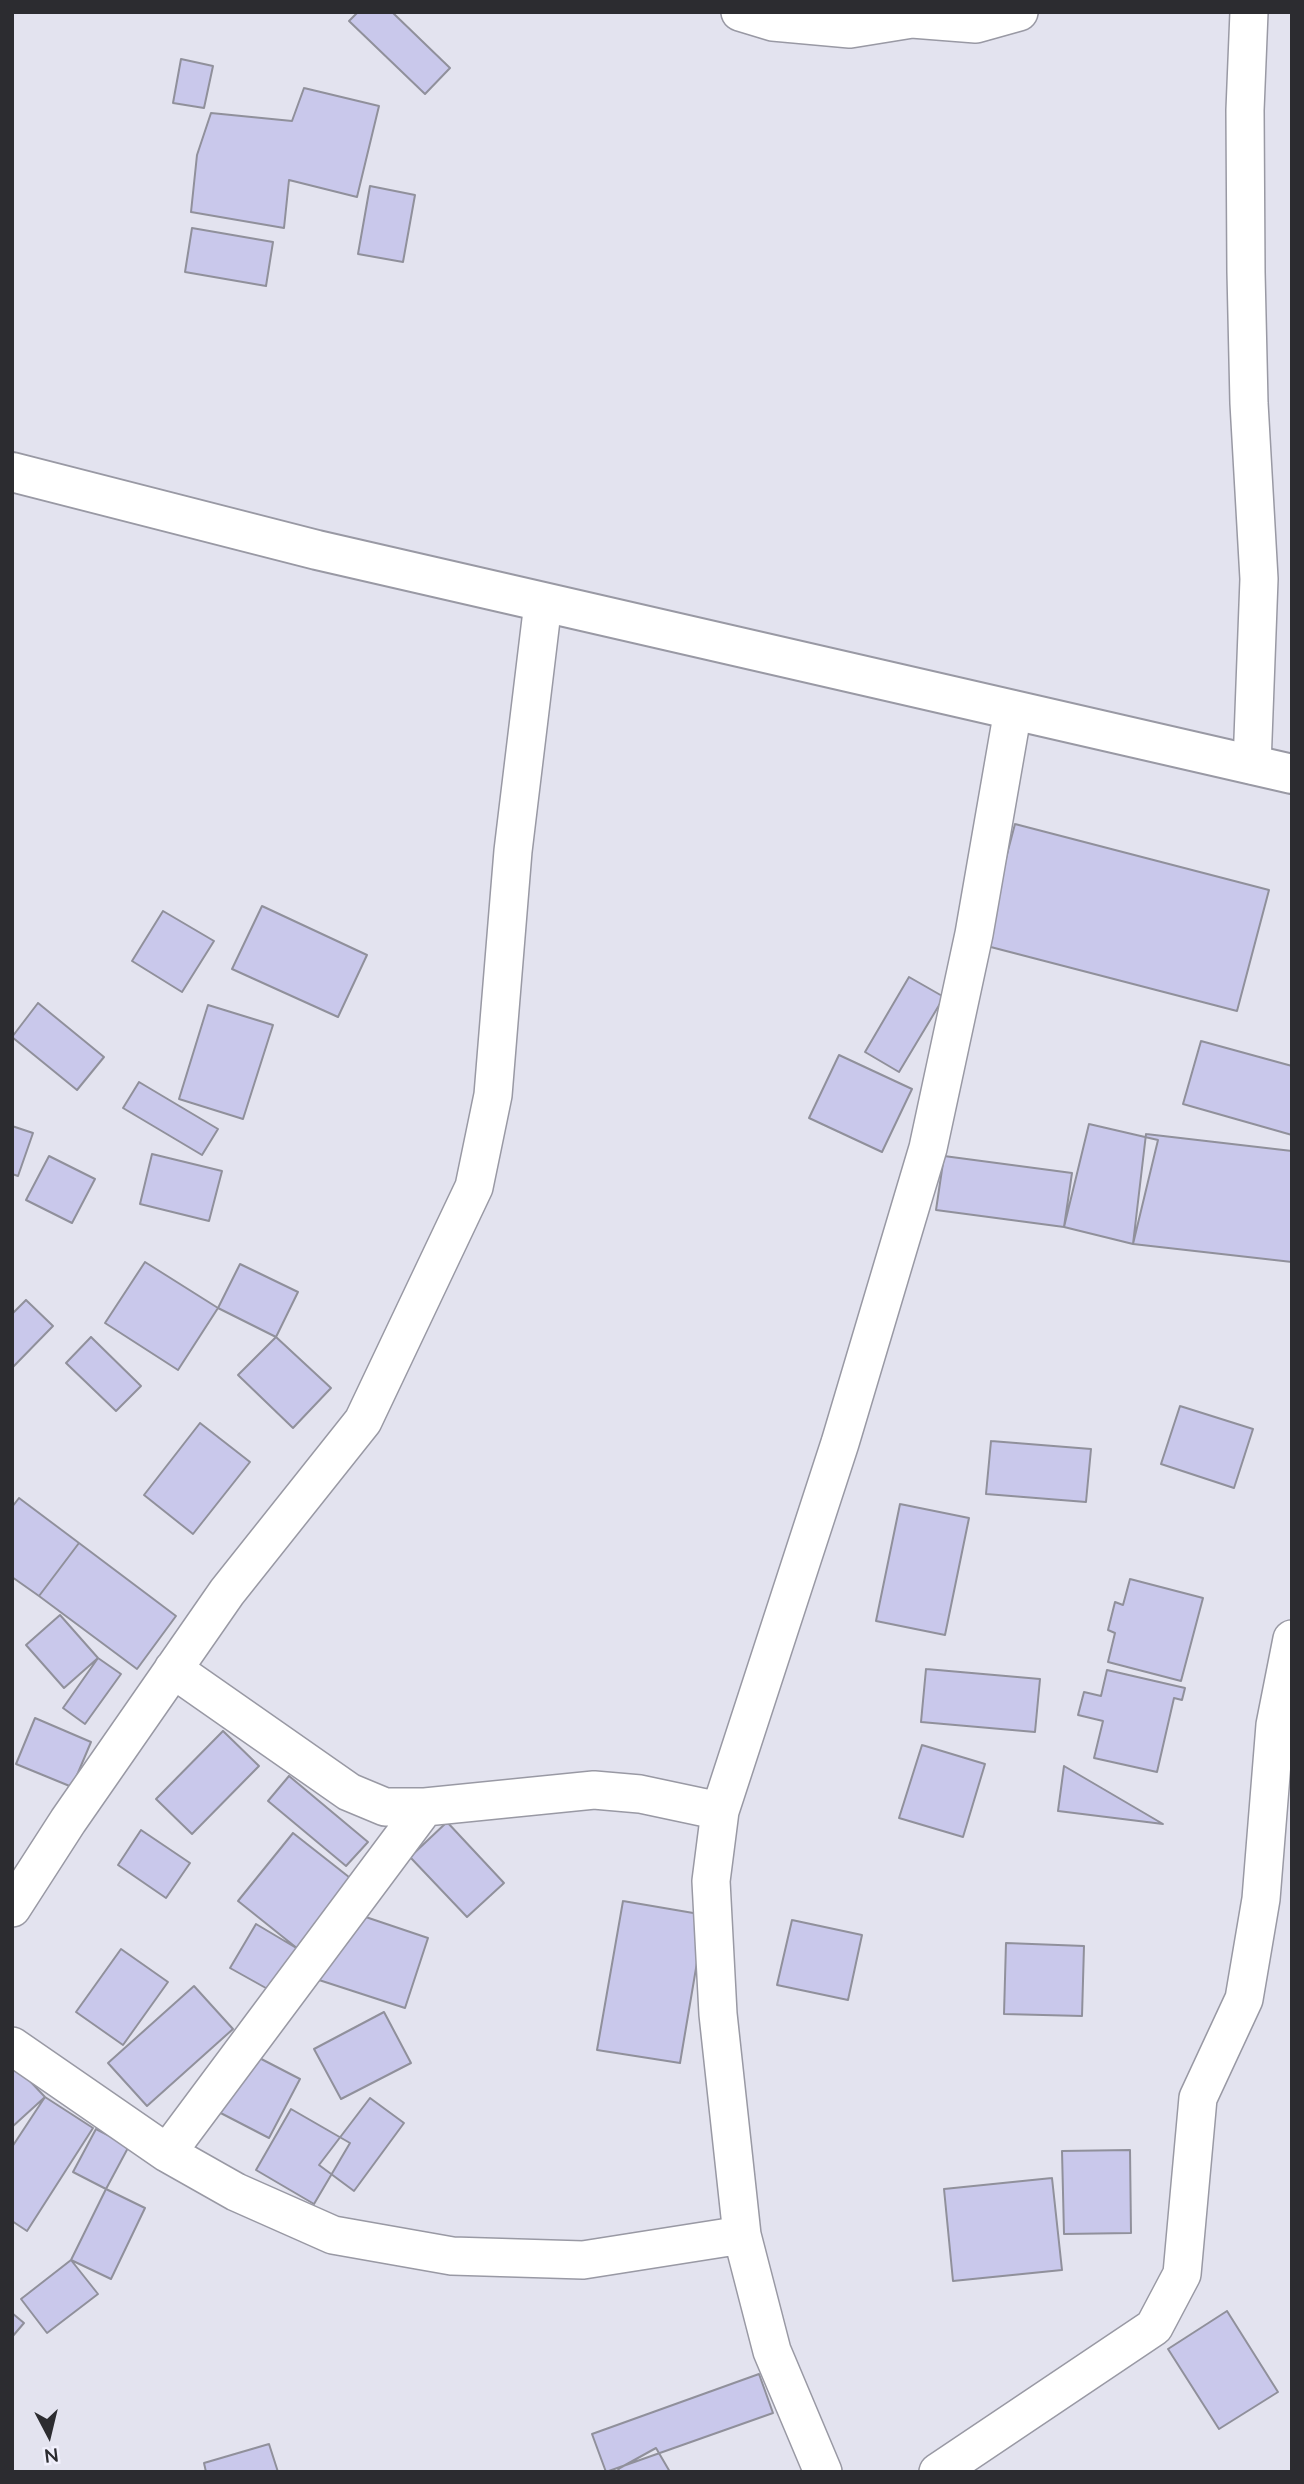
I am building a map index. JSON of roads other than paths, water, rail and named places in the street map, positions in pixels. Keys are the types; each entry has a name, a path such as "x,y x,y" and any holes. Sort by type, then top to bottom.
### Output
{"street":[{"path":"740,12 773,22 850,29 910,15 976,24 1019,12"},
{"path":"1249,12 1245,110 1246,285 1249,403 1259,579 1252,765"},
{"path":"12,472 317,550 1292,774"},
{"path":"12,1908 227,1592 363,1421 474,1187 493,1095 513,851 543,603"},
{"path":"823,2472 772,2351 742,2235 718,2014 711,1881 720,1811 840,1443 928,1148 974,934 1013,710"},
{"path":"937,2472 1154,2327 1182,2274 1198,2098 1244,1999 1261,1899 1275,1725 1292,1639"},
{"path":"173,1669 349,1792 385,1807 425,1807 594,1790 640,1794 720,1811"},
{"path":"167,2153 425,1807"},
{"path":"12,2046 167,2153 236,2192 333,2235 452,2256 583,2260 742,2235"}]}
